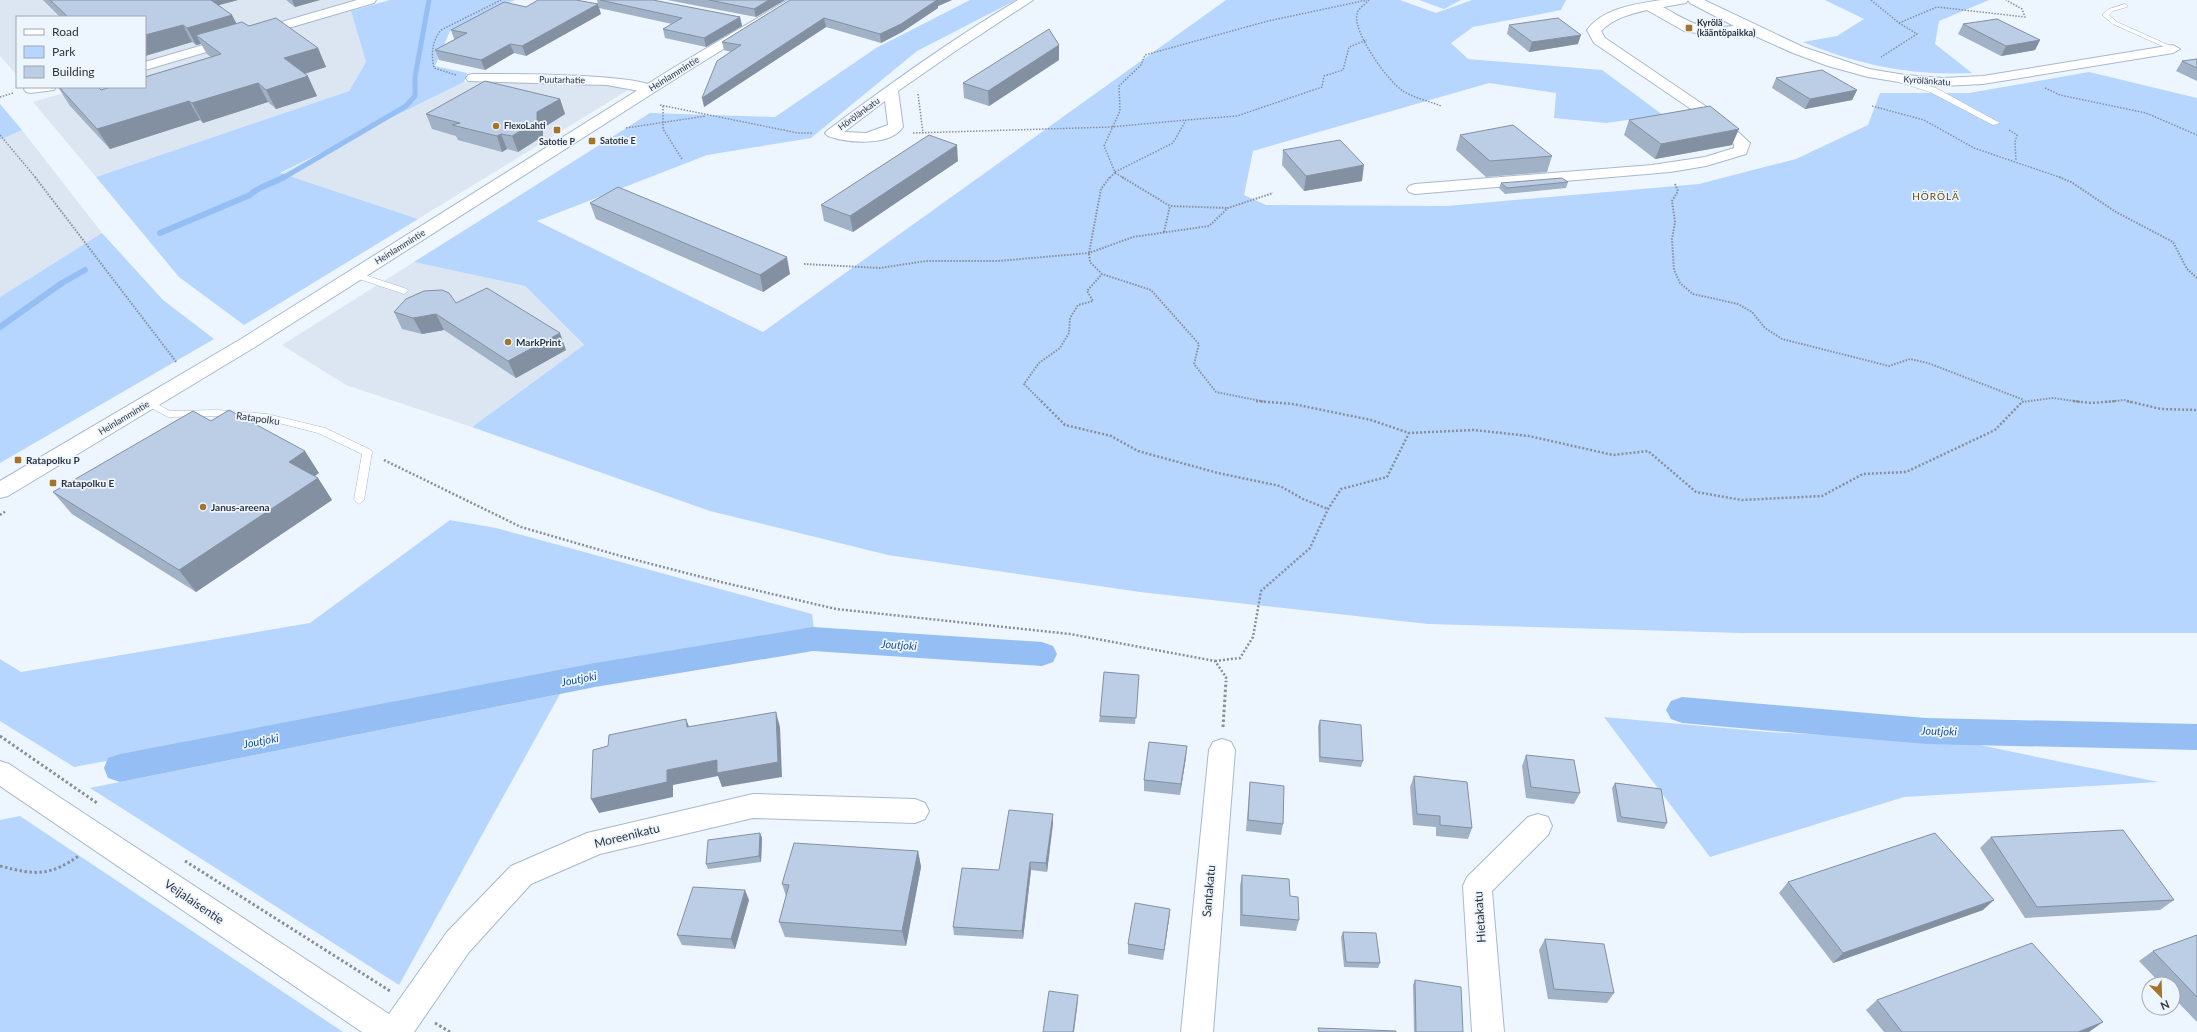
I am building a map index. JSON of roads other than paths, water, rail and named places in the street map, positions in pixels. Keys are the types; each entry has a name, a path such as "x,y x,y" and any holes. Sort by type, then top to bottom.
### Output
{"street":[{"path":"146,66 370,0"},
{"name":"Heinlammintie","path":"0,491 150,403 356,275 650,89 748,22 797,0"},
{"name":"Hörölänkatu","path":"891,90 896,127 886,134 852,138 833,133 891,90 960,42 1028,0"},
{"path":"1415,189 1664,169 1715,161 1741,151 1742,143 1718,121 1599,40 1594,30 1600,22 1615,14 1682,0"},
{"name":"Kyrölänkatu","path":"1694,0 1746,28 1808,55 1882,76 1906,80 1956,83 2173,49"},
{"path":"1651,6 1690,28 1715,32 1746,28"},
{"name":"Puutarhatie","path":"473,78 607,80 650,89"},
{"path":"31,89 40,88"},
{"name":"Santakatu","path":"1197,1032 1222,750"},
{"name":"Veijalaisentie","path":"0,772 389,1032"},
{"name":"Moreenikatu","path":"395,1032 458,942 521,875 597,842 753,806 915,811"},
{"name":"Hietakatu","path":"1488,1032 1477,886 1538,826"}],"lane":[{"path":"2125,6 2111,10 2105,15 2115,23 2173,49"},
{"path":"1882,76 1932,90 1996,123"},
{"path":"356,275 404,291"},
{"name":"Ratapolku","path":"150,403 168,414 217,413 267,417 321,430 367,452 359,500"}],"waterway":[{"path":"283,178 406,106 415,96 415,77 429,0"},
{"path":"160,233 250,195 258,189 284,177"},
{"path":"0,327 62,283 85,270"},
{"name":"Joutjoki","path":"120,768 595,675 813,639 1042,654"},
{"name":"Joutjoki","path":"1682,710 1926,731 2197,737"}],"place":[{"name":"Kyrölä (kääntöpaikka)","path":"1689,28"},
{"name":"FlexoLahti","path":"496,126"},
{"name":"Satotie P","path":"557,130"},
{"name":"Satotie E","path":"592,141"},
{"name":"MarkPrint","path":"508,342"},
{"name":"Ratapolku P","path":"18,460"},
{"name":"Ratapolku E","path":"53,483"},
{"name":"Janus-areena","path":"203,507"}],"district":[{"name":"HÖRÖLÄ","path":"1936,196"}]}
